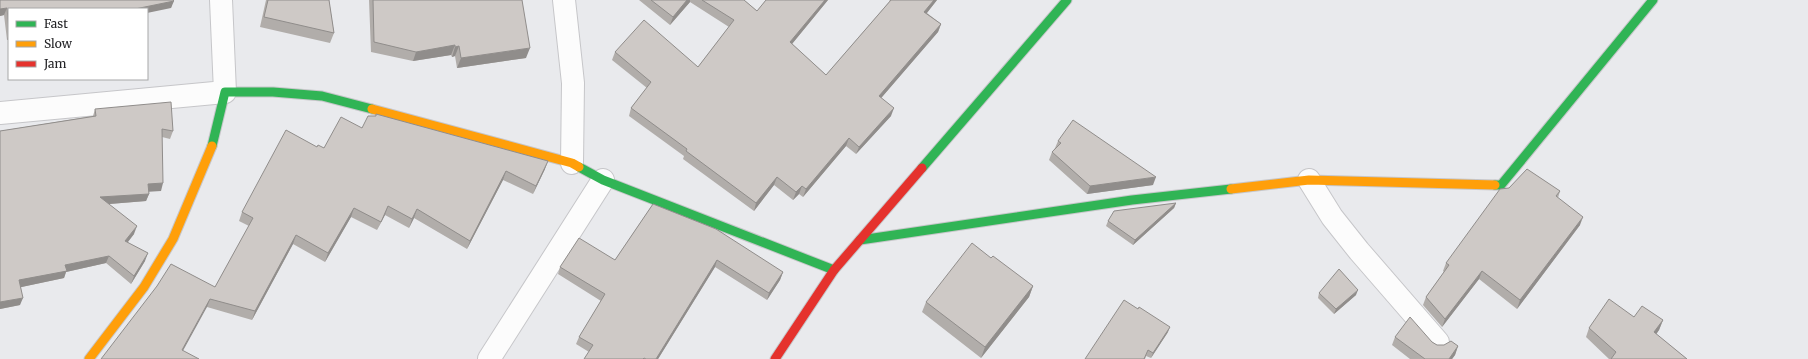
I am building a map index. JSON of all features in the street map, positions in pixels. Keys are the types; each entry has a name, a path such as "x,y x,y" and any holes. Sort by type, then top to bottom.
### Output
{"street":[{"path":"89,359 144,287 172,240 211,150 225,92 221,0"},
{"path":"564,0 573,83 572,163"},
{"path":"775,359 834,270 1067,0"},
{"path":"860,240 1132,200 1309,180 1500,185 1653,0"},
{"path":"0,113 225,92 273,92 322,96 572,163 603,180 834,270"},
{"path":"489,359 603,180"},
{"path":"1309,180 1332,218 1354,246 1438,342"}],"building":[{"path":"0,0 174,1 140,8 8,8 8,19 7,8 0,9"},
{"path":"268,0 329,0 334,33 264,17"},
{"path":"373,0 522,0 530,48 461,58 459,46 455,47 455,45 416,52 374,42"},
{"path":"651,0 687,0 673,17"},
{"path":"702,0 744,0 757,11 766,0 825,0 790,42 826,75 891,0 934,0 924,12 941,24 879,96 894,108 859,147 849,138 806,189 802,186 796,192 777,177 756,203 686,151 687,149 631,108 651,82 615,52 644,20 698,67 734,20"},
{"path":"171,102 173,131 162,129 163,183 148,184 149,194 100,197 137,226 125,241 148,253 134,276 109,256 65,265 67,271 19,280 23,298 0,302 0,131 96,116 95,109"},
{"path":"376,114 548,161 536,186 506,171 470,241 417,209 412,219 388,206 381,222 354,208 328,253 296,235 255,311 210,299 182,350 199,359 101,359 157,286 171,264 215,287 253,218 242,212 286,130 317,147 318,145 324,148 341,117 362,128 368,116 376,116"},
{"path":"1073,120 1156,177 1090,186 1052,152 1061,143 1058,141"},
{"path":"1527,169 1560,191 1556,196 1583,217 1520,300 1482,271 1445,319 1426,297 1449,265 1446,263 1500,189 1509,188"},
{"path":"1176,203 1135,240 1108,221 1114,211"},
{"path":"653,204 716,229 783,272 769,293 717,260 656,359 584,359 593,345 579,337 605,294 560,267 579,238 615,260"},
{"path":"972,243 991,258 993,256 1033,286 985,347 926,302"},
{"path":"1339,269 1358,290 1336,309 1319,293"},
{"path":"1609,299 1634,317 1642,306 1663,320 1654,332 1687,359 1611,359 1616,352 1589,328"},
{"path":"1124,300 1138,309 1139,307 1170,327 1153,353 1148,350 1144,359 1085,359"},
{"path":"1410,317 1432,342 1437,345 1444,345 1451,341 1458,346 1449,359 1425,359 1395,337"}],"traffic: fast":[{"path":"922,168 1067,0"},
{"path":"1495,185 1501,185 1653,0"},
{"path":"212,146 225,92 273,92 322,96 372,109"},
{"path":"579,167 603,180 834,270"},
{"path":"860,240 1132,200 1231,189"}],"traffic: slow":[{"path":"372,109 572,163 579,167"},
{"path":"89,359 144,287 173,239 212,146"},
{"path":"1231,189 1309,180 1495,185"}],"traffic: jam":[{"path":"775,359 834,270 922,168"}]}
